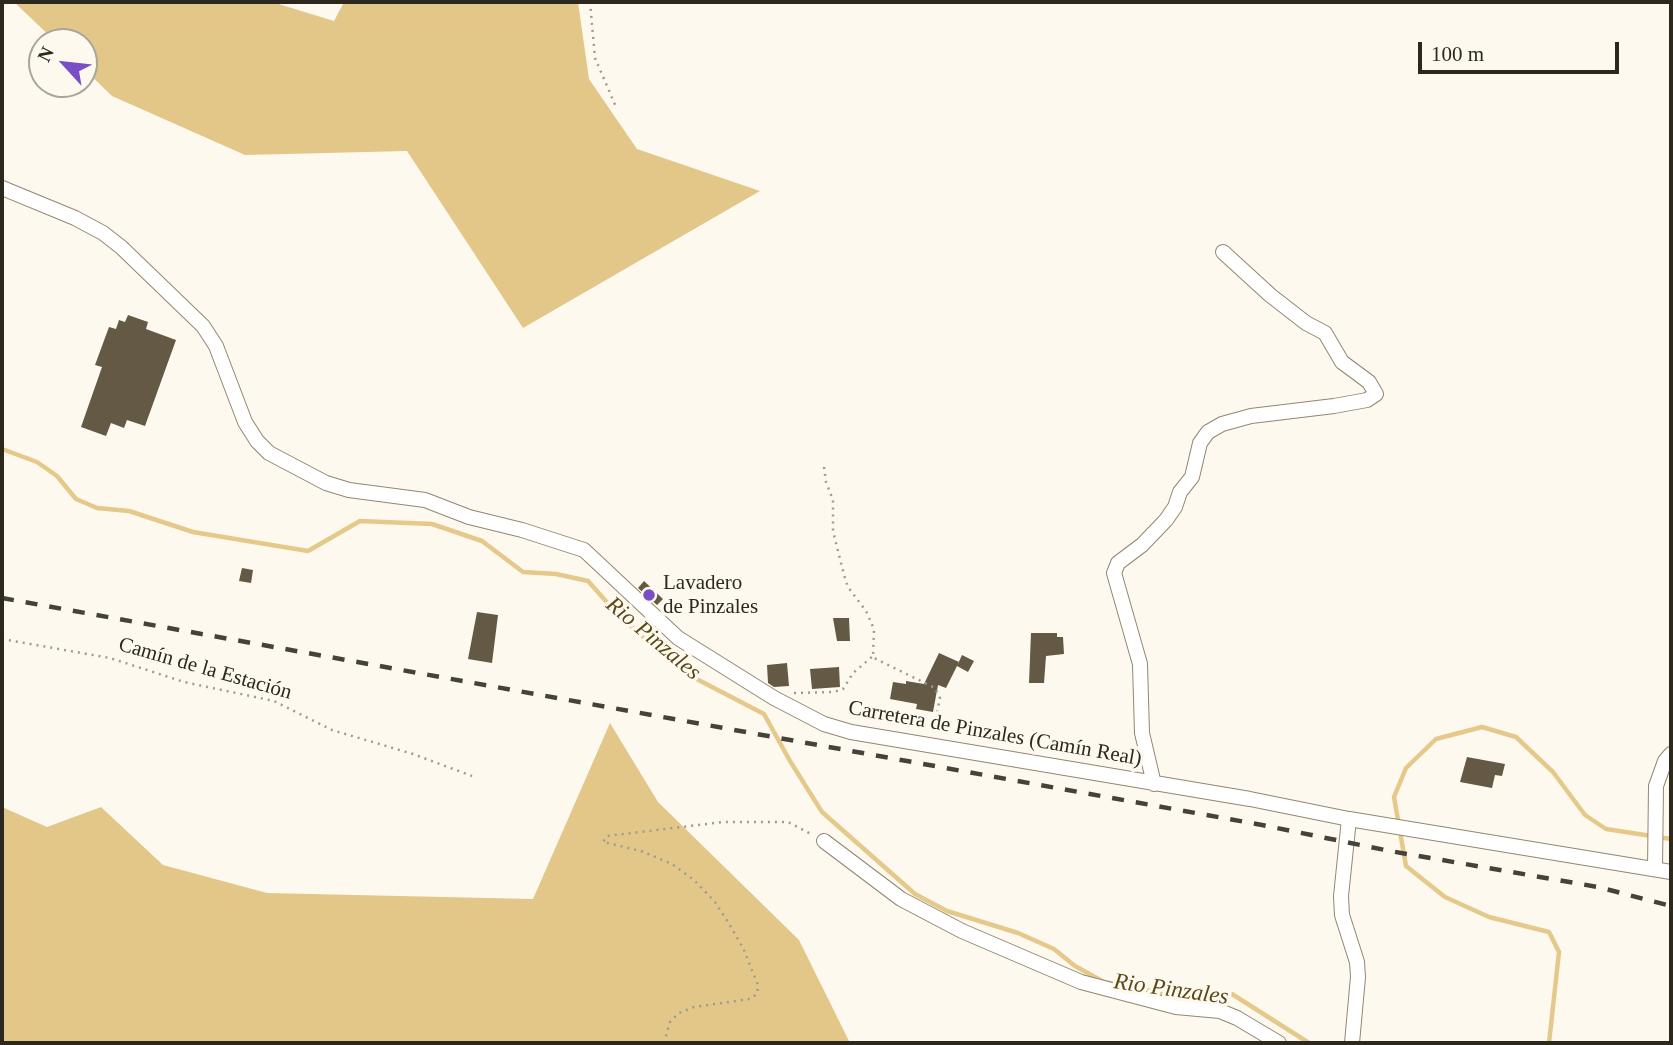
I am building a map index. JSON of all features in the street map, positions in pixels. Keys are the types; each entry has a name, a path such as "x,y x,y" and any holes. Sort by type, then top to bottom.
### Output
{"street":[{"name":"Carretera de Pinzales (Camín Real)","path":"2,188 75,218 103,233 203,326 215,345 245,422 257,441 269,453 326,483 349,490 425,500 468,517 522,530 584,550 678,638 774,698 824,724 1349,819 1671,872"},
{"path":"1154,784 1142,733 1140,664 1114,573 1118,563 1142,545 1175,508 1180,492 1192,477 1200,443 1208,432 1222,424 1251,416 1334,406 1367,400 1376,394 1369,382 1342,362 1325,333 1306,323 1270,295 1223,252"},
{"path":"1655,869 1656,786 1665,761 1671,754"},
{"path":"1349,819 1341,896 1342,915 1357,970 1358,995 1353,1038"},
{"path":"824,841 901,899 962,931 1081,982 1176,1007 1220,1011 1279,1043"}],"path":[{"path":"590,2 595,58 616,107"},
{"path":"774,698 787,694 834,692 843,689 853,673 873,656 874,629 866,611 848,587 844,575 833,531 833,500 824,467"},
{"name":"Camín de la Estación","path":"2,639 110,658 184,682 274,701 332,730 413,754 472,776"},
{"path":"873,656 935,688 940,698 930,745"},
{"path":"664,1043 670,1023 679,1013 694,1007 750,999 757,993 758,985 743,948 728,922 715,902 694,880 672,864 641,851 603,842 607,836 723,822 788,822 824,841"}],"shaded area":[{"path":"14,2 272,2 334,21 344,2 578,2 589,79 637,149 760,191 523,328 407,151 245,155 112,96 98,82 98,28 41,28"},
{"path":"610,723 658,802 799,940 850,1043 2,1043 2,807 47,827 101,807 163,865 267,893 533,899"}],"building":[{"path":"128,315 148,322 146,329 176,340 145,426 127,420 124,428 111,423 106,436 81,427 102,367 95,365 109,327 116,329 119,320 125,322"},
{"path":"242,568 253,570 251,583 239,581"},
{"name":"Lavadero de Pinzales","path":"644,581 663,599 657,605 638,588"},
{"path":"477,612 498,615 492,663 468,659"},
{"path":"833,618 849,618 850,641 837,641"},
{"path":"1031,633 1057,633 1057,637 1063,637 1064,654 1046,656 1044,683 1029,683"},
{"path":"939,653 959,662 946,688 938,685 933,712 916,709 917,704 890,699 893,682 924,684"},
{"path":"962,655 974,661 968,672 957,666"},
{"path":"787,663 789,686 774,687 768,683 767,665"},
{"path":"839,667 840,687 812,689 810,669"},
{"path":"1467,757 1505,764 1502,776 1495,775 1492,788 1460,782"}],"waterway":[{"name":"Rio Pinzales","path":"2,449 37,462 57,476 76,499 97,508 129,511 193,532 308,551 360,521 432,524 482,541 523,572 556,574 588,581 621,618 687,674 764,714 822,812 915,894 947,911 1018,933 1054,949 1075,966 1104,982 1168,994 1232,994 1309,1043"},
{"name":"Rio Pinzales","path":"1549,1043 1559,952 1549,932 1489,917 1445,897 1406,866 1394,797 1406,768 1436,739 1482,727 1516,737 1553,772 1585,815 1606,829 1671,839"}],"railway":[{"path":"2,598 1598,887 1671,906"}],"place":[{"name":"Lavadero de Pinzales","path":"649,595"}]}
